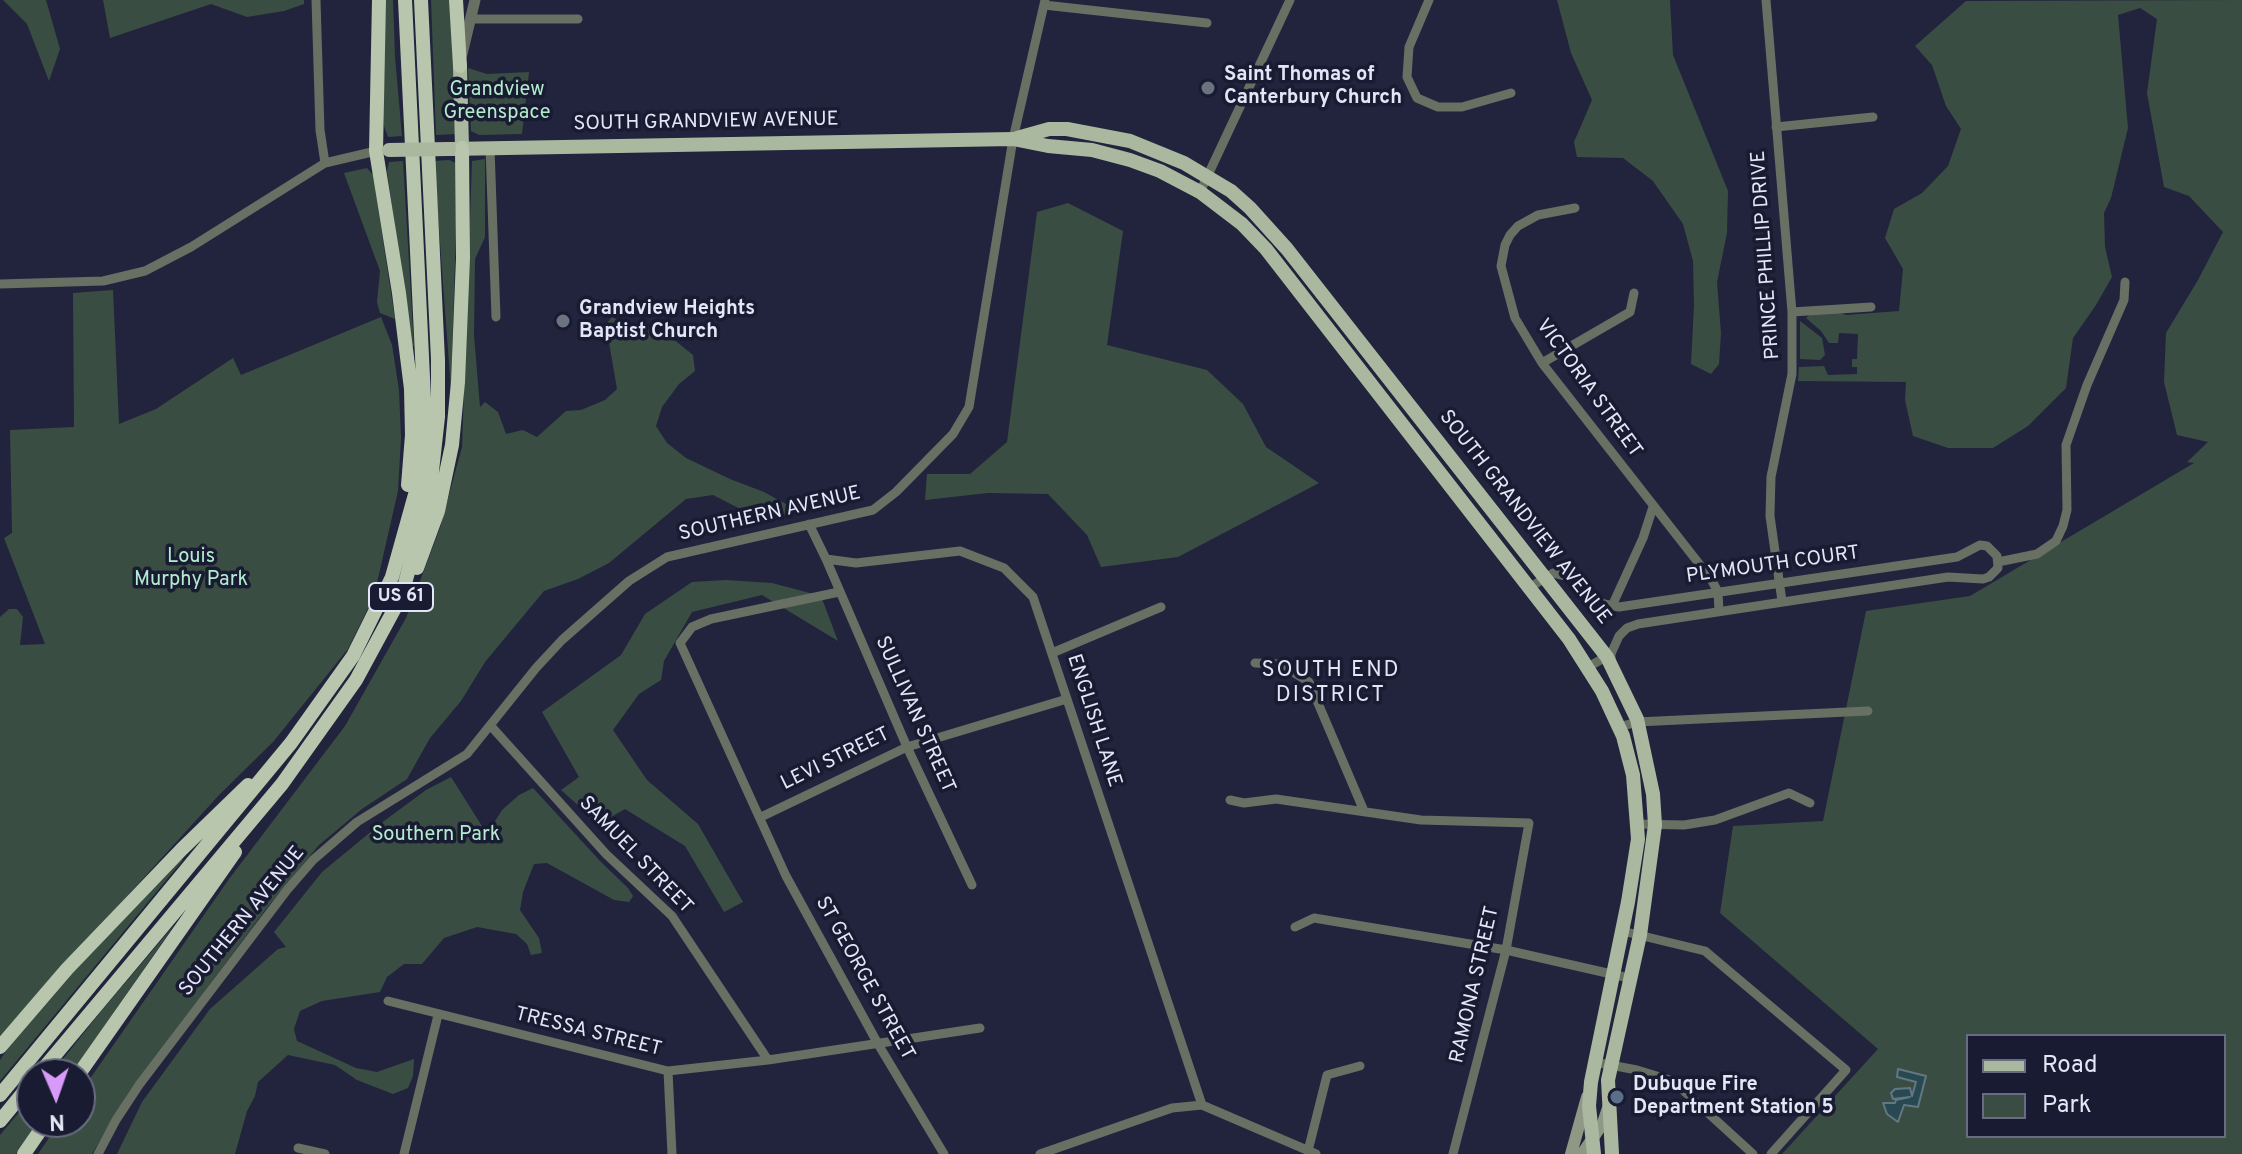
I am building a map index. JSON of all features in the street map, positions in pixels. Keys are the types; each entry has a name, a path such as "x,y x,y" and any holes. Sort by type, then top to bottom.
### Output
{"highway":[{"path":"379,0 382,151 412,402 410,467 406,502 394,547 392,577"},
{"name":"US 61","path":"4,1090 291,743 353,656 392,577 416,491 425,419 405,0"},
{"name":"US 61","path":"52,1058 282,784 356,680 402,595 430,489 438,417 421,0"},
{"path":"456,0 460,66"},
{"path":"402,595 408,590 438,511 452,445 463,258 456,148"},
{"path":"0,1047 50,987 171,859 291,743"},
{"path":"90,1058 282,784"},
{"path":"0,1121 16,1101"}],"main road":[{"path":"456,148 460,66"},
{"name":"SOUTH GRANDVIEW AVENUE","path":"1013,139 1049,129 1102,135 1162,152 1231,191 1268,226 1547,575 1610,660 1637,722 1653,794 1655,825 1640,935 1610,1064 1608,1108 1612,1154"},
{"name":"SOUTH GRANDVIEW AVENUE","path":"382,151 1013,139 1092,150 1130,160 1160,171 1200,192 1232,215 1266,249 1529,588 1588,667 1619,727 1633,775 1636,852 1591,1082 1589,1106 1593,1146"},
{"path":"1314,312 1327,302"},
{"path":"1571,1154 1591,1082"},
{"path":"1582,1154 1593,1146 1608,1108"}],"street":[{"path":"316,0 320,130 325,163"},
{"path":"460,66 475,0"},
{"path":"1200,192 1290,0"},
{"path":"1429,0 1409,47 1407,77 1417,98 1438,107 1462,107 1511,93"},
{"name":"PRINCE PHILLIP DRIVE","path":"1766,0 1792,312 1792,374 1771,477 1770,516 1782,601"},
{"path":"1044,2 1207,23"},
{"name":"SOUTHERN AVENUE","path":"98,1154 139,1085 313,860 357,822 467,754 562,640 629,581 667,557 873,510 896,492 953,434 969,407 1013,139 1044,2"},
{"path":"470,19 578,19"},
{"path":"1776,127 1873,117"},
{"path":"490,148 496,317"},
{"name":"SOUTH GRANDVIEW AVENUE","path":"0,284 103,281 145,271 191,247 325,163 382,151"},
{"name":"VICTORIA STREET","path":"1575,208 1538,215 1518,226 1510,235 1502,254 1503,275 1515,318 1542,363 1711,579 1718,592 1719,611"},
{"name":"PLYMOUTH COURT","path":"1998,562 2037,554 2056,541 2067,510 2066,445 2087,385 2124,300 2125,282"},
{"path":"1542,363 1630,312 1634,293"},
{"path":"1792,312 1871,307"},
{"path":"1529,588 1547,575 1572,578 1590,595 1612,606 1643,538 1653,507"},
{"path":"809,524 826,559"},
{"name":"PLYMOUTH COURT","path":"1610,660 1619,636 1627,628 1948,577 1983,579 1994,573 1998,562 1993,551 1980,545 1957,557 1612,606"},
{"name":"ENGLISH LANE","path":"826,559 856,563 960,551 1004,568 1033,597 1202,1105"},
{"name":"SULLIVAN STREET","path":"826,559 907,747 972,885"},
{"path":"1711,579 1728,588 1738,589"},
{"name":"ST GEORGE STREET","path":"839,592 711,619 692,627 680,643 786,876 878,1044 944,1154"},
{"path":"1656,601 1659,621"},
{"path":"1052,653 1161,607"},
{"path":"1588,667 1610,660"},
{"path":"1230,800 1244,803 1276,799 1364,811 1309,682 1280,664 1255,663"},
{"name":"LEVI STREET","path":"761,817 907,747 1067,699"},
{"path":"1619,727 1637,722 1868,711"},
{"name":"SAMUEL STREET","path":"490,725 606,854 672,916 768,1060"},
{"path":"1637,824 1684,825 1715,820 1789,793 1810,803"},
{"name":"RAMONA STREET","path":"1364,811 1421,820 1529,823 1506,950 1453,1154"},
{"path":"1295,927 1314,918 1506,950 1629,978"},
{"path":"1622,931 1705,951 1846,1070 1771,1154"},
{"name":"TRESSA STREET","path":"388,1001 668,1071 768,1060 980,1028"},
{"path":"404,1154 438,1015"},
{"path":"1594,1062 1673,1081 1753,1154"},
{"path":"1040,1154 1172,1108 1202,1105 1312,1152 1327,1075 1360,1066"},
{"path":"668,1071 672,1154"},
{"path":"298,1148 325,1154"}],"green space":[{"path":"3,0 46,0 60,49 49,81 27,24"},
{"path":"103,0 304,0 304,4 247,17 211,4 110,38"},
{"path":"384,0 393,0 402,136 388,137 384,126 381,55"},
{"path":"431,0 451,0 457,134 436,135"},
{"path":"1557,0 1670,0 1673,55 1728,191 1727,233 1717,282 1721,333 1719,364 1711,374 1691,364 1693,261 1683,224 1653,181 1623,158 1577,157 1574,142 1592,100 1571,53"},
{"path":"2242,0 2242,1154 1782,1154 1878,1049 1720,913 1733,826 1823,821 1866,611 1970,596 2194,463 2187,462 2208,442 2177,435 2164,382 2166,333 2223,232 2189,196 2164,187 2147,93 2157,19 2140,8 2118,15 2128,128 2111,198 2104,213 2105,247 2112,277 2073,338 2066,388 2028,426 1993,448 1948,448 1913,436 1905,400 1906,382 1798,381 1799,367 1824,366 1828,375 1857,374 1857,367 1852,367 1852,359 1857,359 1858,334 1839,333 1838,343 1829,343 1806,318 1811,313 1839,312 1846,315 1899,311 1903,269 1885,238 1894,209 1922,193 1948,166 1961,129 1946,106 1932,65 1915,46 1966,1"},
{"name":"Grandview Greenspace","path":"468,68 487,74 529,72 522,134 479,135 471,131"},
{"path":"485,159 485,237 475,259 474,335 480,407 485,402 498,412 506,434 523,430 537,437 566,411 581,410 605,400 617,389 606,325 612,316 625,327 657,326 693,355 695,371 679,384 662,407 656,426 667,443 686,458 786,504 788,514 760,519 713,495 686,499 609,563 578,579 544,591 485,662 461,701 430,738 407,779 362,809 319,845 269,905 129,1092 92,1154 38,1154 49,1138 96,1138 96,1070 229,879 345,726 406,618 440,528 462,447 472,161"},
{"path":"449,160 458,164 451,391 434,161"},
{"path":"403,161 414,346 387,171 389,162"},
{"path":"367,168 373,175 395,319 380,313 377,302 380,271 344,173"},
{"path":"1068,203 1123,231 1107,345 1207,370 1243,404 1266,447 1319,483 1178,557 1101,567 1087,535 1048,494 988,493 925,500 927,474 970,474 1007,442 1037,212"},
{"name":"Louis Murphy Park","path":"113,290 119,424 156,409 233,358 241,375 381,317 392,345 399,390 401,438 398,491 374,596 348,649 273,742 219,795 0,1036 0,617 9,609 17,609 23,617 20,645 45,644 4,538 12,533 10,430 74,427 73,293"},
{"path":"1800,321 1822,338 1825,355 1820,360 1800,359"},
{"path":"726,580 772,583 821,596 838,641 762,595 692,612 664,661 661,680 639,694 613,730 647,780 698,824 743,902 724,912 685,846 625,809 599,824 561,790 579,777 542,712 621,655 645,614 692,582"},
{"name":"Southern Park","path":"451,777 487,834 502,810 533,788 628,888 633,896 629,902 614,900 547,863 534,864 520,910 539,938 542,953 531,955 527,944 516,934 477,927 444,938 422,964 404,964 387,977 380,992 322,1001 300,1011 294,1029 297,1041 356,1068 377,1072 414,1059 413,1076 408,1088 393,1094 357,1080 335,1065 288,1055 258,1082 235,1154 117,1154 142,1102 210,1009 278,949 286,947 274,932 322,872 426,790"},
{"path":"183,860 0,1081 0,1060 50,994"},
{"path":"175,924 82,1058 64,1058"},
{"path":"16,1116 16,1138 27,1138 16,1154 0,1154 0,1135"}],"water":[{"path":"1898,1069 1926,1076 1918,1107 1904,1105 1898,1122 1887,1114 1883,1103 1895,1103 1896,1100 1910,1097 1893,1099 1891,1093 1895,1089 1910,1088 1912,1096 1916,1082 1897,1077"}],"place":[{"name":"Saint Thomas of Canterbury Church","path":"1208,88"},
{"name":"Grandview Heights Baptist Church","path":"563,321"},
{"name":"Dubuque Fire Department Station 5","path":"1617,1097"}],"district":[{"name":"SOUTH END DISTRICT","path":"1331,684"}]}
